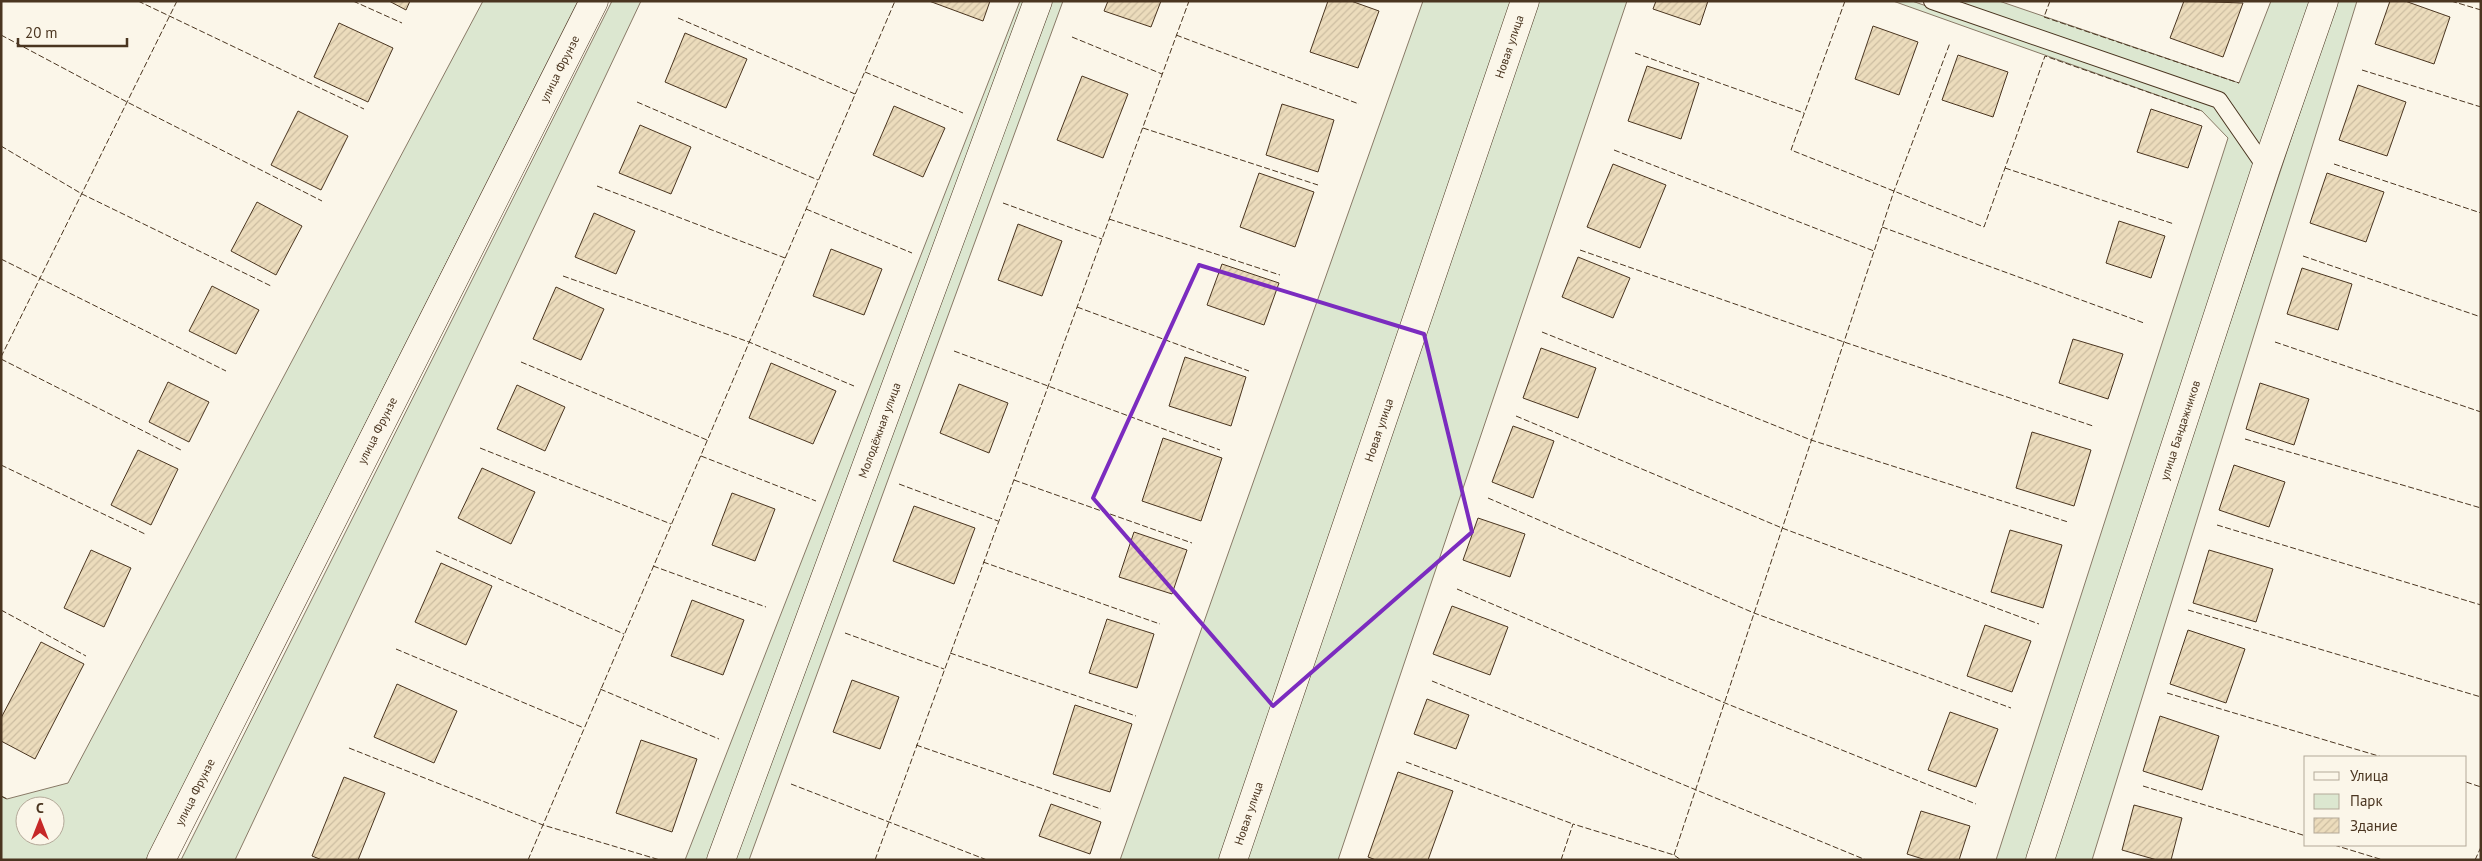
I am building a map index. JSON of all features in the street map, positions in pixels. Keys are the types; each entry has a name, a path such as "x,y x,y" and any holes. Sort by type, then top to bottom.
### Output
{"street":[{"name":"улица Фрунзе","path":"161,860 594,1"},
{"name":"Молодёжная улица","path":"721,860 1038,1"},
{"name":"Новая улица","path":"1233,860 1525,1"},
{"name":"улица Бандажников","path":"2040,860 2266,168 2324,1"}],"lane":[{"path":"1932,1 2219,100 2266,168"}],"highlighted area":[{"path":"1199,265 1424,334 1472,532 1273,706 1093,498"}],"green space":[{"path":"483,1 578,1 146,860 1,860 1,796 7,799 15,797 15,846 65,846 65,796 18,796 68,783"},
{"path":"612,1 641,1 235,860 181,860"},
{"path":"1020,1 1030,1 711,860 685,860"},
{"path":"1049,1 1063,1 749,860 729,860"},
{"path":"1423,1 1513,1 1222,860 1120,860"},
{"path":"1534,1 1627,1 1338,860 1244,860"},
{"path":"1893,1 1912,1 2215,106 2256,165 2031,860 1996,860 2228,138 2202,111"},
{"path":"1955,1 1999,1 2239,83 2271,1 2314,1 2262,152 2225,94"},
{"path":"2337,1 2357,1 2092,860 2051,860"}],"building":[{"path":"389,1 410,1 406,10"},
{"path":"929,1 990,1 983,21"},
{"path":"1108,1 1161,1 1151,27 1104,11"},
{"path":"1328,1 1351,1 1379,11 1358,68 1310,52"},
{"path":"1656,1 1708,1 1700,25 1653,9"},
{"path":"2184,1 2243,3 2223,57 2170,38"},
{"path":"2390,1 2405,1 2450,17 2434,64 2375,44"},
{"path":"339,23 393,48 368,102 314,77"},
{"path":"1873,26 1918,42 1899,95 1855,79"},
{"path":"685,33 747,59 726,108 665,82"},
{"path":"1958,55 2008,72 1993,117 1942,100"},
{"path":"1647,66 1699,83 1681,139 1628,121"},
{"path":"1082,76 1128,94 1103,158 1057,140"},
{"path":"2358,85 2406,102 2387,156 2339,140"},
{"path":"1282,104 1334,120 1318,172 1266,155"},
{"path":"894,106 945,128 923,177 873,155"},
{"path":"2151,109 2202,126 2188,168 2137,152"},
{"path":"298,111 348,136 321,190 271,165"},
{"path":"640,125 691,147 671,194 619,173"},
{"path":"1613,164 1666,185 1640,248 1587,227"},
{"path":"1259,173 1314,192 1295,247 1240,227"},
{"path":"2327,173 2384,192 2366,242 2310,223"},
{"path":"257,202 302,226 276,275 231,251"},
{"path":"594,213 635,231 616,274 575,257"},
{"path":"2119,221 2165,236 2151,278 2106,263"},
{"path":"1018,224 1062,241 1042,296 998,280"},
{"path":"831,249 882,269 864,315 813,296"},
{"path":"1578,257 1630,278 1613,318 1562,297"},
{"path":"1222,264 1279,283 1264,325 1207,305"},
{"path":"2302,268 2352,284 2338,330 2287,314"},
{"path":"212,286 259,310 236,354 189,331"},
{"path":"556,287 604,309 581,360 533,339"},
{"path":"2073,339 2123,354 2108,399 2059,383"},
{"path":"1541,348 1596,368 1578,418 1523,398"},
{"path":"1185,357 1246,377 1231,426 1169,406"},
{"path":"771,363 836,391 813,444 749,418"},
{"path":"168,382 209,402 189,442 149,422"},
{"path":"2260,383 2309,399 2294,445 2246,429"},
{"path":"959,384 1008,403 989,453 940,433"},
{"path":"517,385 565,407 545,451 497,429"},
{"path":"1513,426 1554,441 1533,498 1492,482"},
{"path":"2032,432 2091,450 2074,506 2016,488"},
{"path":"1163,438 1222,458 1201,521 1142,501"},
{"path":"138,450 178,469 151,525 111,505"},
{"path":"2234,465 2285,482 2269,527 2219,510"},
{"path":"482,468 535,492 511,544 458,518"},
{"path":"732,493 775,509 755,561 712,545"},
{"path":"914,506 975,528 954,584 893,561"},
{"path":"1478,518 1525,534 1510,577 1463,560"},
{"path":"2010,530 2062,545 2043,608 1991,592"},
{"path":"1134,532 1187,550 1172,594 1119,577"},
{"path":"91,550 131,568 104,627 64,608"},
{"path":"2209,550 2273,569 2256,622 2193,603"},
{"path":"441,563 492,586 466,645 415,622"},
{"path":"692,600 744,620 723,675 671,656"},
{"path":"1452,606 1508,627 1490,675 1433,654"},
{"path":"1107,619 1154,634 1137,688 1089,673"},
{"path":"1985,625 2031,641 2012,692 1967,676"},
{"path":"2188,630 2245,649 2226,703 2170,684"},
{"path":"41,642 84,664 35,759 1,741 1,718"},
{"path":"852,680 899,697 880,749 833,732"},
{"path":"397,684 457,711 434,763 374,737"},
{"path":"1427,699 1469,715 1456,749 1414,734"},
{"path":"1075,705 1132,724 1110,792 1053,774"},
{"path":"1950,712 1998,729 1976,787 1928,770"},
{"path":"2160,716 2219,736 2202,790 2143,771"},
{"path":"641,740 697,759 672,832 616,813"},
{"path":"1398,772 1453,791 1428,860 1376,860 1368,857"},
{"path":"344,777 385,793 358,860 322,860 312,856"},
{"path":"1051,804 1101,822 1090,854 1039,836"},
{"path":"2134,805 2182,818 2171,860 2157,860 2122,850"},
{"path":"1921,811 1970,826 1959,860 1926,860 1907,854"}],"fence":[{"path":"138,1 364,109"},
{"path":"1,357 177,1"},
{"path":"353,1 402,23"},
{"path":"528,860 895,1"},
{"path":"875,860 1189,1"},
{"path":"1845,1 1791,150 1984,227 2045,56 2202,111"},
{"path":"2050,1 2044,17 2239,83"},
{"path":"2451,1 2481,10"},
{"path":"678,18 855,94"},
{"path":"1,35 127,102 322,201"},
{"path":"1176,35 1359,104"},
{"path":"1072,37 1162,74"},
{"path":"1674,855 1894,191 1950,43"},
{"path":"1635,53 1804,113"},
{"path":"2362,70 2481,107"},
{"path":"865,72 963,113"},
{"path":"637,102 818,180"},
{"path":"1143,128 1318,185"},
{"path":"1,146 82,194 271,286"},
{"path":"1614,150 1874,251"},
{"path":"2334,164 2481,213"},
{"path":"2005,168 2174,224"},
{"path":"597,186 785,258"},
{"path":"1003,203 1102,239"},
{"path":"806,209 912,253"},
{"path":"1109,219 1280,275"},
{"path":"1882,227 2144,323"},
{"path":"1580,250 2093,426"},
{"path":"2303,256 2481,317"},
{"path":"1,259 226,371"},
{"path":"563,276 749,342 854,386"},
{"path":"1077,307 1249,371"},
{"path":"1542,332 1811,440 2068,522"},
{"path":"2275,342 2481,412"},
{"path":"954,351 1220,450"},
{"path":"1,359 181,450"},
{"path":"521,362 707,440"},
{"path":"1516,416 1782,528 2039,624"},
{"path":"2245,439 2481,508"},
{"path":"480,448 671,524"},
{"path":"701,456 816,501"},
{"path":"1,465 145,534"},
{"path":"1014,480 1192,543"},
{"path":"899,484 998,521"},
{"path":"1488,498 1754,613 2011,708"},
{"path":"2217,525 2481,605"},
{"path":"436,551 624,634"},
{"path":"983,562 1160,624"},
{"path":"653,566 766,607"},
{"path":"1457,589 1725,703 1976,804"},
{"path":"1,610 86,656"},
{"path":"2188,610 2481,697"},
{"path":"845,633 944,669"},
{"path":"396,649 584,728"},
{"path":"950,653 1136,716"},
{"path":"1432,681 1866,860"},
{"path":"600,689 719,739"},
{"path":"2167,693 2379,756"},
{"path":"916,745 1101,809"},
{"path":"349,748 543,825 660,860"},
{"path":"1406,762 1573,824"},
{"path":"2467,782 2481,787"},
{"path":"791,784 987,860"},
{"path":"2143,786 2304,835"},
{"path":"1,796 7,799"},
{"path":"1561,860 1573,824 1674,855 1681,860"},
{"path":"2337,846 2383,860"},
{"path":"2475,860 2481,847"}]}
